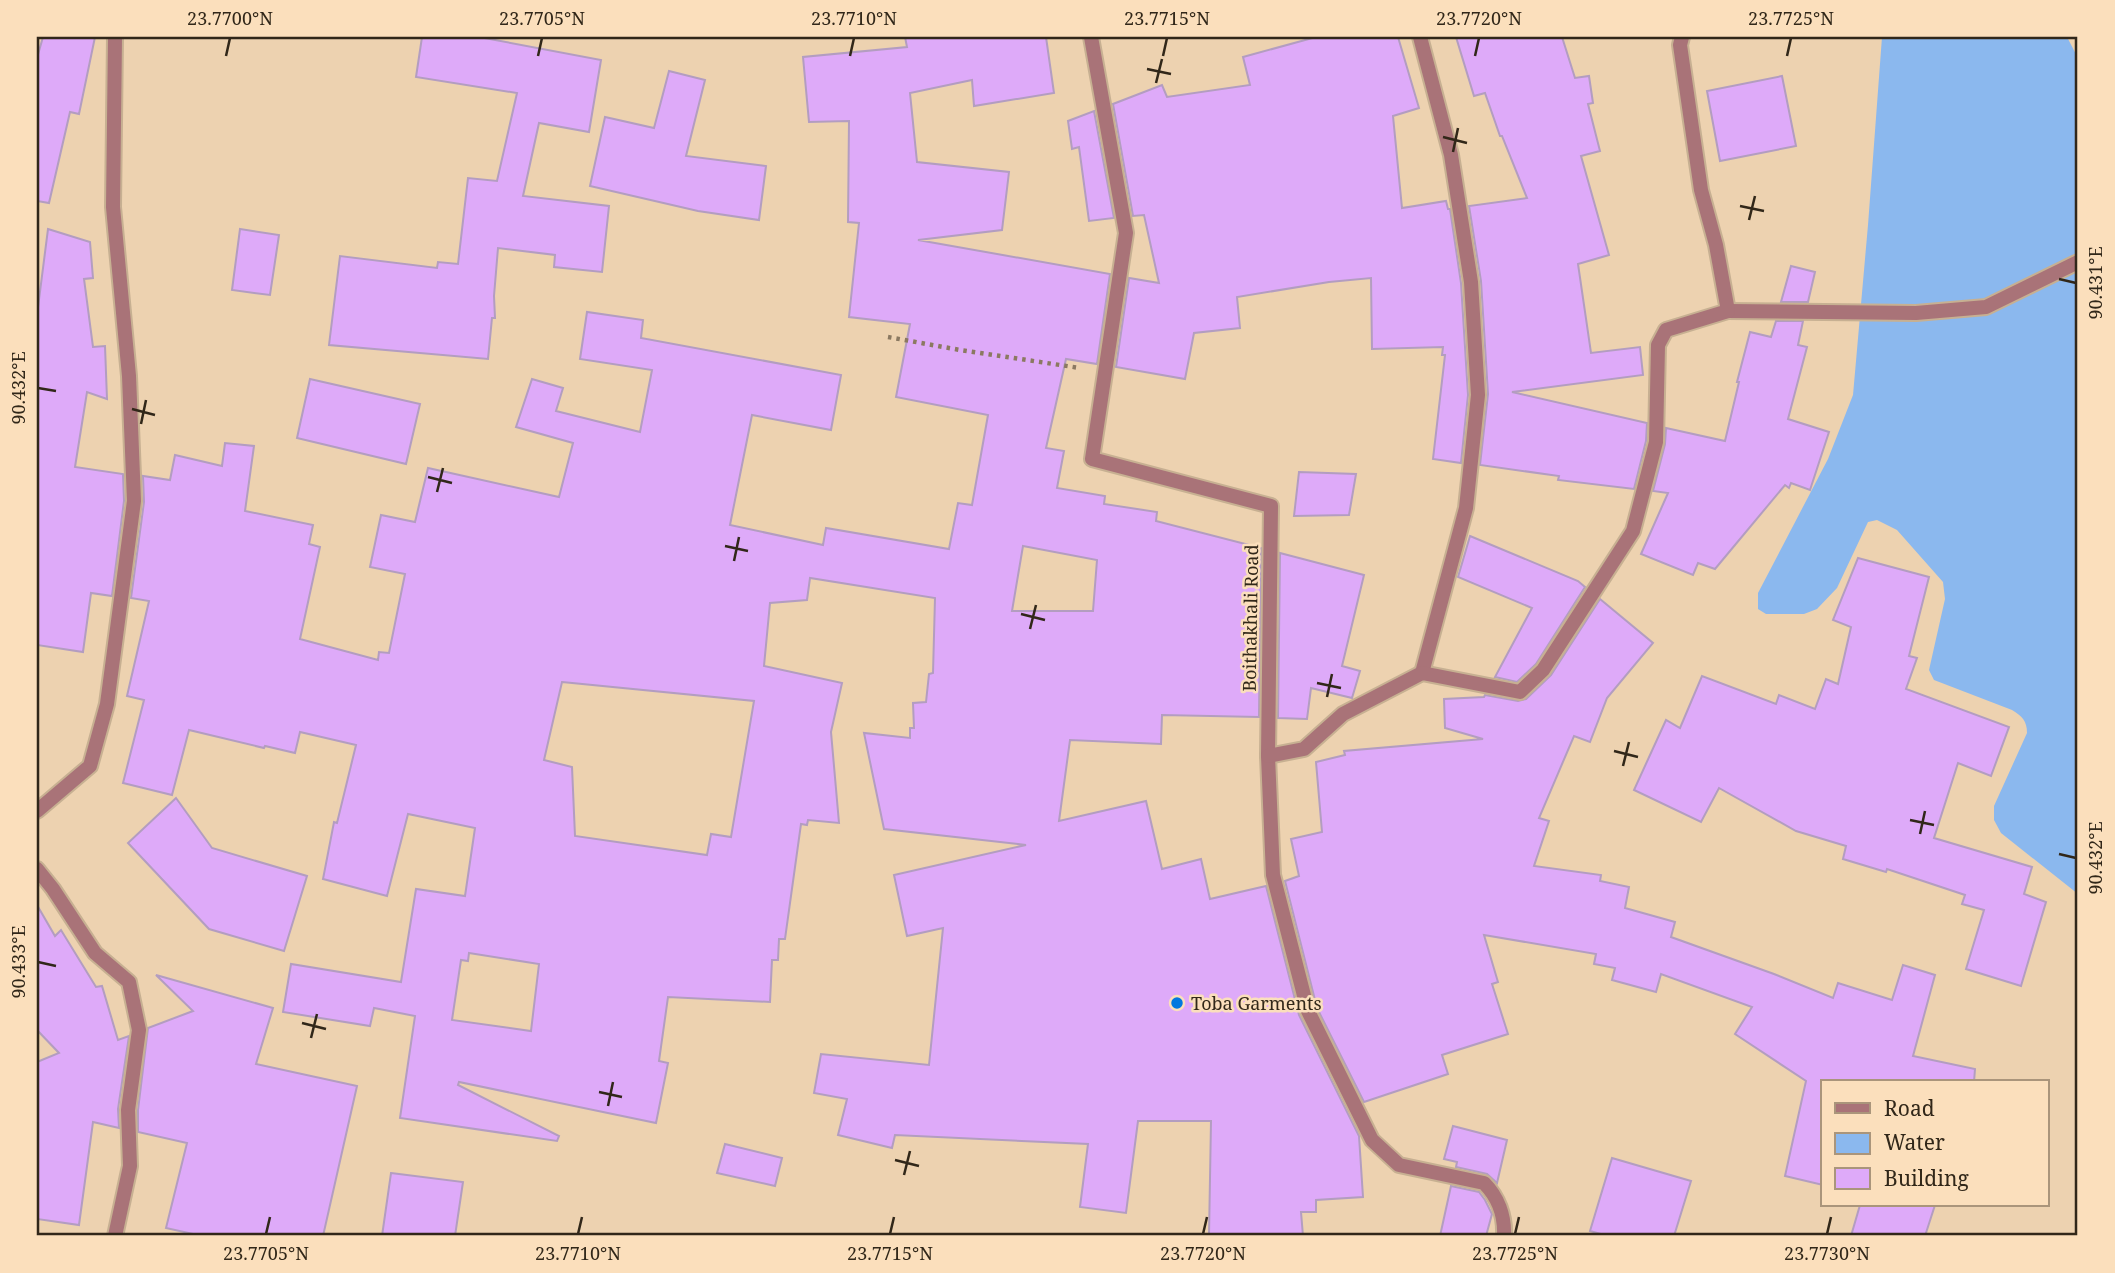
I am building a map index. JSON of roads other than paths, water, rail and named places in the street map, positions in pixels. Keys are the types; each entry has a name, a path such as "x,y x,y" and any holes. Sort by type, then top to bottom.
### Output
{"street":[{"path":"37,811 90,766 107,704 134,501 129,376 113,207 115,37"},
{"name":"Boithakhali Road","path":"1091,37 1126,233 1092,459 1271,506 1268,756 1273,876 1308,1011 1372,1140 1399,1165 1484,1184 1494,1193 1500,1207 1504,1236"},
{"path":"1420,37 1451,155 1471,282 1478,395 1466,508 1422,673"},
{"path":"1682,37 1680,45 1700,190 1716,246 1728,311"},
{"path":"1268,756 1304,749 1343,714 1422,673 1520,692 1543,670 1633,531 1656,443 1658,345 1666,330 1728,311 1916,313 1986,307 2078,262"},
{"path":"37,869 95,953 129,982 139,1030 128,1110 130,1166 114,1236"}],"water":[{"path":"1882,37 2067,37 2078,58 2078,894 2001,833 1994,820 1994,806 2027,733 2025,722 2012,710 1934,680 1929,670 1945,599 1943,582 1897,530 1877,520 1868,522 1837,588 1817,609 1804,614 1766,614 1758,609 1758,593 1828,459 1853,395"}],"place":[{"name":"Toba Garments","path":"1177,1003"}]}
